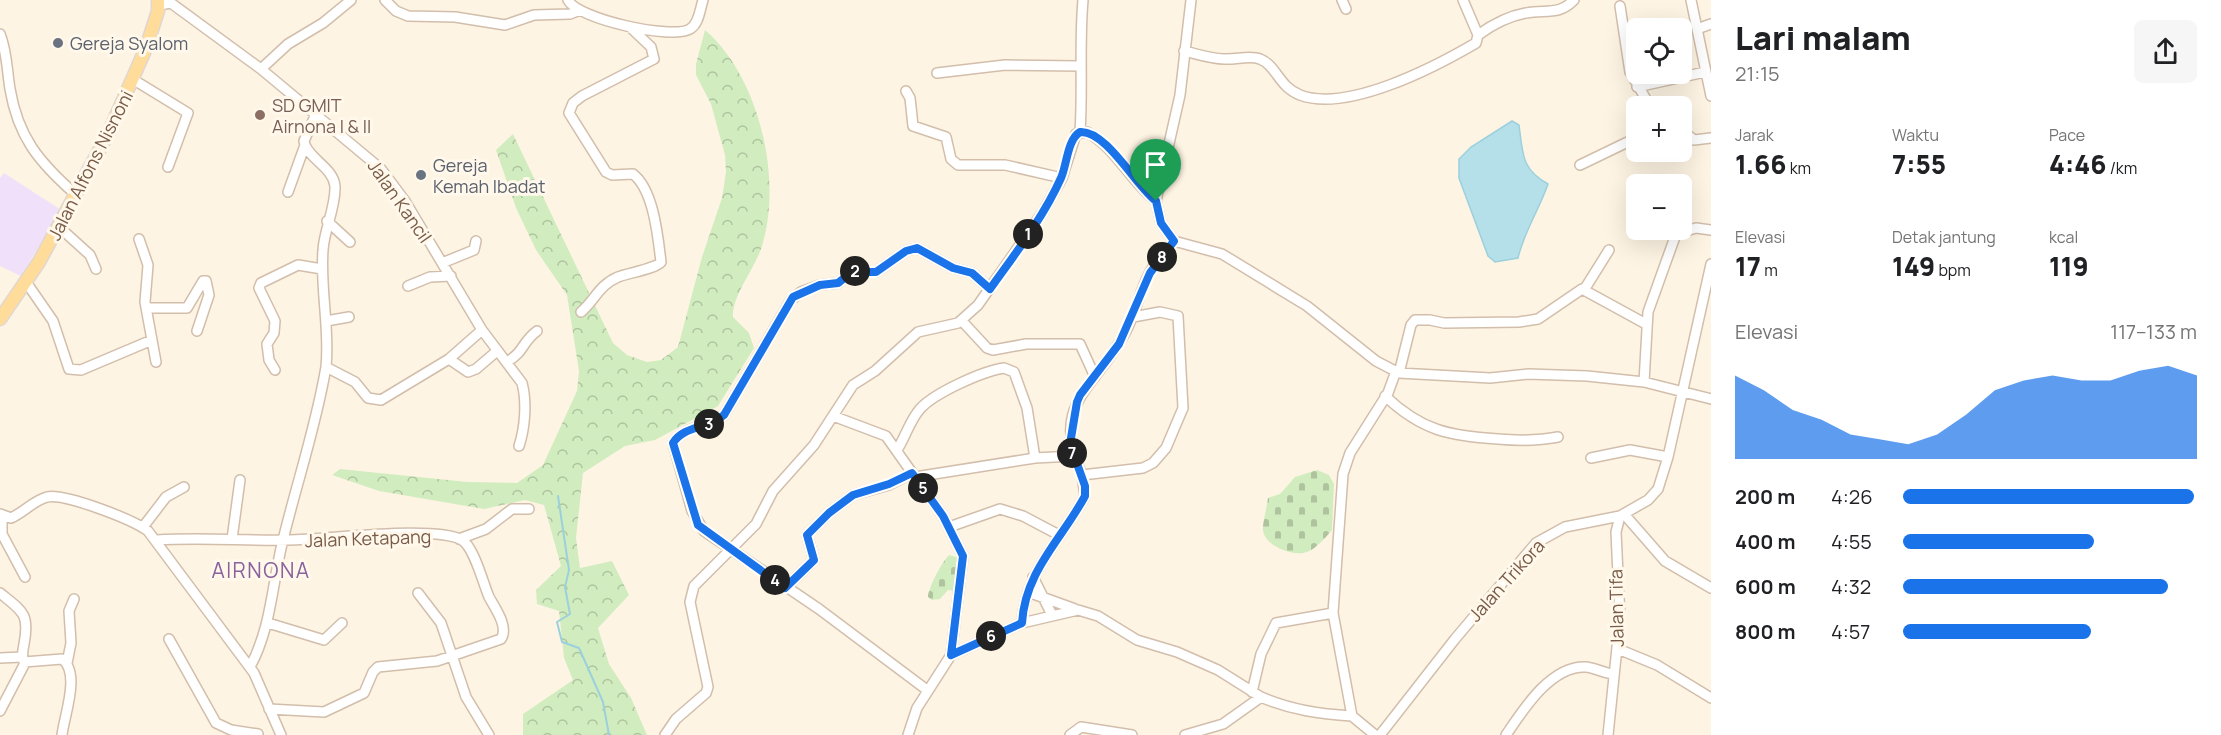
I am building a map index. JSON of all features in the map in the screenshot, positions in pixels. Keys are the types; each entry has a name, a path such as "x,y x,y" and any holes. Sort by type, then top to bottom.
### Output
{"main road":[{"name":"Jalan Alfons Nisnoni","path":"0,320 59,227 74,193 109,132 134,80 158,2"}],"street":[{"path":"261,69 288,44 323,23 351,0"},
{"path":"385,0 396,11 408,16 461,18 505,25 534,15 570,14 580,10"},
{"path":"568,0 580,10 630,27 685,31 695,24 703,0"},
{"path":"1080,132 1083,94 1080,66 1083,0"},
{"path":"1191,0 1180,95 1156,201 1161,223 1174,241 1222,254 1307,306 1376,361 1397,372 1490,378 1528,374 1587,376 1644,382 1711,399"},
{"path":"1184,51 1221,59 1256,58 1267,63 1284,86 1302,96 1329,100 1360,93 1437,65 1476,43 1478,35 1463,0"},
{"path":"1478,35 1491,26 1525,13 1557,12 1574,0"},
{"path":"1691,0 1707,66 1711,96"},
{"name":"Jalan Kancil","path":"158,2 175,4 238,55 261,69 381,169 451,276 482,330 522,383 525,393 523,434 519,446"},
{"path":"1620,6 1630,72 1643,96"},
{"path":"1697,29 1711,24"},
{"path":"581,312 606,283 633,271 657,266 661,262 654,215 639,180 633,174 612,175 606,171 568,113 573,103 582,96 654,59 651,47 630,27"},
{"path":"0,34 12,98 24,135 38,159 74,193"},
{"path":"937,73 1005,65 1080,66"},
{"path":"1637,87 1707,66"},
{"path":"134,80 188,113 168,167"},
{"path":"906,91 910,98 913,126 946,137 951,159 955,164 973,167 1005,165 1062,178"},
{"path":"288,192 305,145 304,141 315,116"},
{"path":"665,735 670,725 708,690 706,667 694,624 690,596 697,583 756,524 772,491 814,445 853,385 883,364 909,339 924,330 962,321 990,289 1043,212 1062,178 1073,138 1080,132 1088,132 1105,144 1146,194 1156,201"},
{"path":"1692,138 1711,138"},
{"path":"1580,165 1626,143"},
{"path":"250,667 263,642 268,623 282,540 310,440 326,367 326,321 322,269 327,221 335,185 329,173 305,145"},
{"path":"327,221 350,242"},
{"path":"59,227 90,255 96,269"},
{"path":"1644,382 1646,324 1651,303 1676,234 1688,229 1711,230"},
{"path":"139,238 148,265 146,308 156,362"},
{"path":"442,263 474,250 476,241"},
{"path":"1022,623 1033,577 1085,496 1082,475 1070,444 1074,410 1080,395 1119,344 1150,273 1174,241"},
{"path":"927,690 819,609 785,588 698,525 673,443 681,434 714,422 724,415 793,297 820,285 838,283 852,272 876,272 906,251 917,248 953,268 972,273 990,289"},
{"path":"1584,290 1609,250"},
{"name":"Jalan Trikora","path":"1380,735 1455,639 1536,543 1565,527 1622,515 1648,500 1658,489 1668,457 1711,264"},
{"path":"275,370 269,360 267,344 274,333 275,321 259,288 261,283 298,265 322,269"},
{"path":"408,286 430,277 451,276"},
{"path":"146,308 187,308 203,281 206,281 209,295 197,331"},
{"path":"26,282 53,321 69,369 81,370 152,340"},
{"path":"1352,716 1333,613 1344,466 1397,372 1411,325 1415,320 1444,323 1519,322 1538,319 1577,291 1584,290 1646,324"},
{"path":"1082,475 1150,465 1166,448 1181,417 1183,394 1178,316 1160,312 1132,317"},
{"path":"326,321 349,317"},
{"path":"962,321 987,348 993,350 1026,344 1080,344 1095,377"},
{"path":"326,367 355,382 368,399 381,400 450,359 482,330"},
{"path":"507,363 521,354 527,338 537,331"},
{"path":"450,359 468,372 476,369 497,351"},
{"path":"897,450 918,411 930,401 978,376 1004,368 1014,372 1022,393 1035,458"},
{"path":"1385,396 1419,422 1463,438 1523,442 1558,437"},
{"path":"833,416 882,434 897,450 949,527 964,561 951,655 927,690 908,735"},
{"path":"1591,458 1630,450 1668,457"},
{"path":"785,588 814,560 807,535 829,513 853,495 913,475 1035,458 1073,456"},
{"path":"232,538 240,480"},
{"path":"143,527 166,497 184,487"},
{"path":"25,577 2,534 1,515 11,518 37,500 54,496 102,510 143,527 157,540 205,610 250,667 281,735"},
{"path":"459,539 486,529 512,509 529,509"},
{"path":"949,527 1000,509 1023,516 1059,535"},
{"path":"1622,515 1665,561 1711,588"},
{"name":"Jalan Tifa","path":"1608,735 1613,674 1618,649 1616,532 1622,515"},
{"name":"Jalan Ketapang","path":"157,540 232,538 282,540 397,534 459,539"},
{"path":"269,709 327,712 364,693 373,672 378,667 429,662 451,657 501,639 504,632 470,548 459,539"},
{"path":"1033,577 1052,615"},
{"path":"1028,592 1098,616 1137,640 1177,652 1224,673 1251,689 1257,699 1304,711 1352,716 1375,735"},
{"path":"0,593 26,618 27,626 23,660 0,711"},
{"path":"418,593 441,623 466,697 489,735"},
{"path":"62,735 71,694 67,663 71,644 69,611 74,599"},
{"path":"951,655 1022,623 1078,610"},
{"path":"1251,689 1261,654 1276,623 1333,613"},
{"path":"268,623 326,639 342,623"},
{"path":"169,639 214,721 231,730 258,734"},
{"path":"1618,649 1657,665 1711,698"},
{"path":"0,658 62,659 67,663"},
{"path":"1506,735 1555,677 1568,670 1587,667 1613,674"},
{"path":"1185,735 1223,724 1257,699"},
{"path":"1070,735 1082,727 1132,735"}],"shaded area":[{"path":"4,173 61,210 21,276 0,266 0,178"}],"green space":[{"path":"705,30 724,50 740,74 762,130 767,160 770,190 768,219 759,255 736,300 733,317 749,333 754,348 718,406 655,440 625,446 583,473 576,538 580,568 612,561 629,595 598,628 609,664 631,698 647,735 523,735 523,714 573,680 564,658 559,611 537,604 536,590 561,566 544,505 525,500 484,509 379,491 332,475 340,469 468,482 517,483 543,465 577,391 579,371 567,295 536,250 516,208 496,150 513,134 613,343 627,355 647,362 661,360 678,347 702,257 722,198 726,172 725,155 711,104 696,75 696,64"},
{"path":"1317,470 1329,475 1334,484 1332,530 1317,546 1307,552 1288,552 1275,546 1265,537 1263,531 1268,498 1280,494 1295,477"},
{"path":"949,555 959,558 957,591 948,590 940,599 932,600 928,597 930,588"}],"water":[{"path":"1512,121 1519,125 1523,152 1528,166 1533,173 1548,184 1518,258 1495,262 1488,256 1459,178 1459,159 1471,147"}],"waterway":[{"path":"558,496 569,570 565,587 570,614 557,622 562,642 579,648 603,702 609,735"}],"place":[{"name":"Gereja Syalom","path":"58,43"},
{"name":"SD GMIT Airnona I & II","path":"260,115"},
{"name":"Gereja Kemah Ibadat","path":"421,175"}],"district":[{"name":"AIRNONA","path":"261,570"}],"route":[{"path":"1080,132 1088,132 1105,144 1146,194 1156,201 1157,211 1165,232 1174,241 1153,267 1119,344 1080,395 1074,410 1070,444 1082,475 1085,496 1033,577 1024,605 1022,623 951,655 962,581 963,556 943,516 912,473 894,483 859,492 829,513 807,535 814,560 785,588 698,525 673,443 677,436 706,426 724,415 732,405 793,297 820,285 838,283 852,272 860,271 868,274 882,270 906,251 917,248 953,268 972,273 990,289 1043,212 1062,178 1073,138 1080,132"}]}
